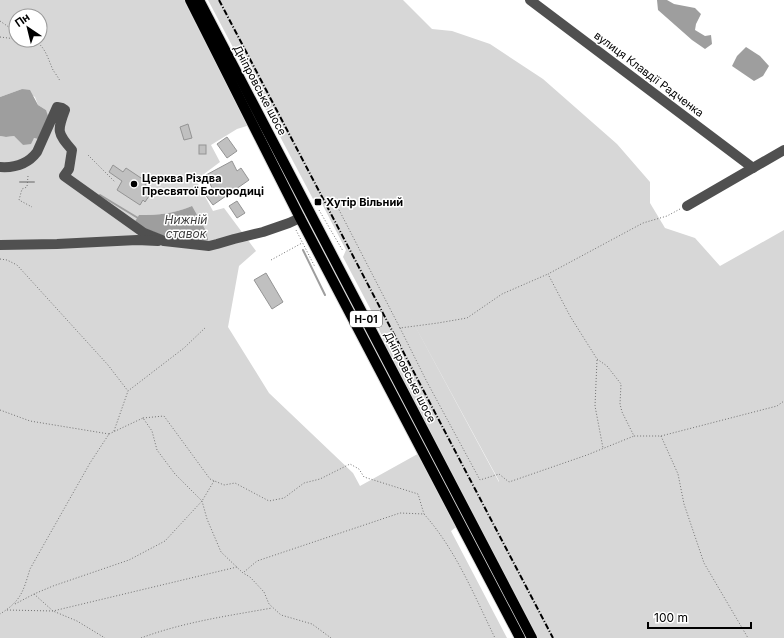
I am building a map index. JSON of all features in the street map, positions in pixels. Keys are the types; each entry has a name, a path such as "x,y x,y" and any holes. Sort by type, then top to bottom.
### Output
{"main road":[{"name":"Дніпровське шосе","path":"190,0 296,220 520,638"},
{"name":"Дніпровське шосе","path":"199,0 312,207 532,638"}],"street":[{"name":"вулиця Клавдії Радченка","path":"530,0 753,168"},
{"path":"0,167 11,168 32,158 57,107 62,108 65,110 60,123 59,134 72,150 69,169 64,176 144,233 164,241"},
{"path":"687,206 784,150"},
{"path":"0,245 137,240 164,241 209,246 263,232 296,220"}],"path":[{"path":"42,48 60,81"},
{"path":"88,155 115,182"},
{"path":"28,176 27,187 22,189 19,200 32,207"},
{"path":"343,251 312,207 329,201 336,204 427,382 480,480 499,474 509,482 587,455 634,436 661,436 777,406 784,401"},
{"path":"400,328 467,318 502,294 548,274 642,223 667,216 687,206"},
{"path":"296,220 303,243 315,267"},
{"path":"271,260 303,243"},
{"path":"0,259 7,260 17,265 108,365 128,391"},
{"path":"548,274 570,316 597,359 607,366 621,384 620,404 622,412 634,436"},
{"path":"114,432 128,391 184,348 206,327"},
{"path":"597,359 595,406 603,449"},
{"path":"0,410 30,421 109,434 143,418 164,416 210,479 224,485 235,482 269,500 284,498 304,483 320,479 350,464 359,469 364,476 418,494 424,514 434,525 462,568 495,638"},
{"path":"143,418 152,431 157,450 175,474 202,501 221,552 243,573 250,577 264,592 269,604 281,615 312,624 330,638"},
{"path":"0,614 18,601 30,569 90,463 109,434"},
{"path":"661,436 678,474 684,504 704,563 748,638"},
{"path":"13,605 34,594 84,574 129,560 165,541 202,501 214,481"},
{"path":"243,573 257,561 400,513 424,514"},
{"path":"6,610 53,611 237,567"},
{"path":"34,594 53,611 77,621 105,638"},
{"path":"141,638 167,628 212,618 274,608"}],"shaded area":[{"path":"0,0 190,0 253,124 237,129 211,145 220,162 196,180 213,211 224,208 256,251 239,266 228,327 269,393 353,473 360,486 423,451 460,524 451,531 507,638 0,638 0,136 14,136 23,145 34,138 38,139 46,110 38,105 35,97 22,89 0,97","holes":["192,206 155,233 138,218 139,215 166,214"]},
{"path":"208,0 403,0 432,29 452,31 490,44 543,79 617,144 650,182 650,203 665,228 695,238 720,266 784,230 784,638 532,638 404,392 373,314 343,257 346,250 319,198 313,199","holes":["408,313 499,481 499,482"]}],"water":[{"path":"657,0 667,0 674,4 695,8 701,14 695,30 705,36 711,35 712,44 705,49 692,40 658,10"},
{"path":"746,47 760,56 769,66 763,76 754,81 732,66 737,56"},
{"path":"22,89 30,90 38,105 46,110 48,116 38,139 34,138 31,144 23,145 14,136 0,136 0,97"},
{"name":"Нижній ставок","path":"192,206 206,231 208,240 190,242 170,238 134,223 139,215 166,214"}],"building":[{"path":"188,124 192,138 184,140 180,127"},
{"path":"227,137 237,151 227,158 217,144"},
{"path":"199,145 206,145 206,154 199,154"},
{"path":"232,161 237,171 241,168 249,180 213,205 204,193 212,188 206,175"},
{"name":"Церква Різдва Пресвятої Богородиці","path":"113,165 123,172 126,168 147,182 145,185 153,190 145,202 143,200 140,205 117,190 122,181 109,172"},
{"path":"237,201 245,213 237,218 229,206"},
{"path":"266,273 283,302 272,309 254,280"}],"waterway":[{"path":"20,182 34,182"},
{"path":"100,195 138,218"},
{"path":"303,250 325,295"}],"railway":[{"path":"219,0 553,638"}],"place":[{"name":"Церква Різдва Пресвятої Богородиці","path":"134,184"},
{"name":"Хутір Вільний","path":"318,202"}]}
